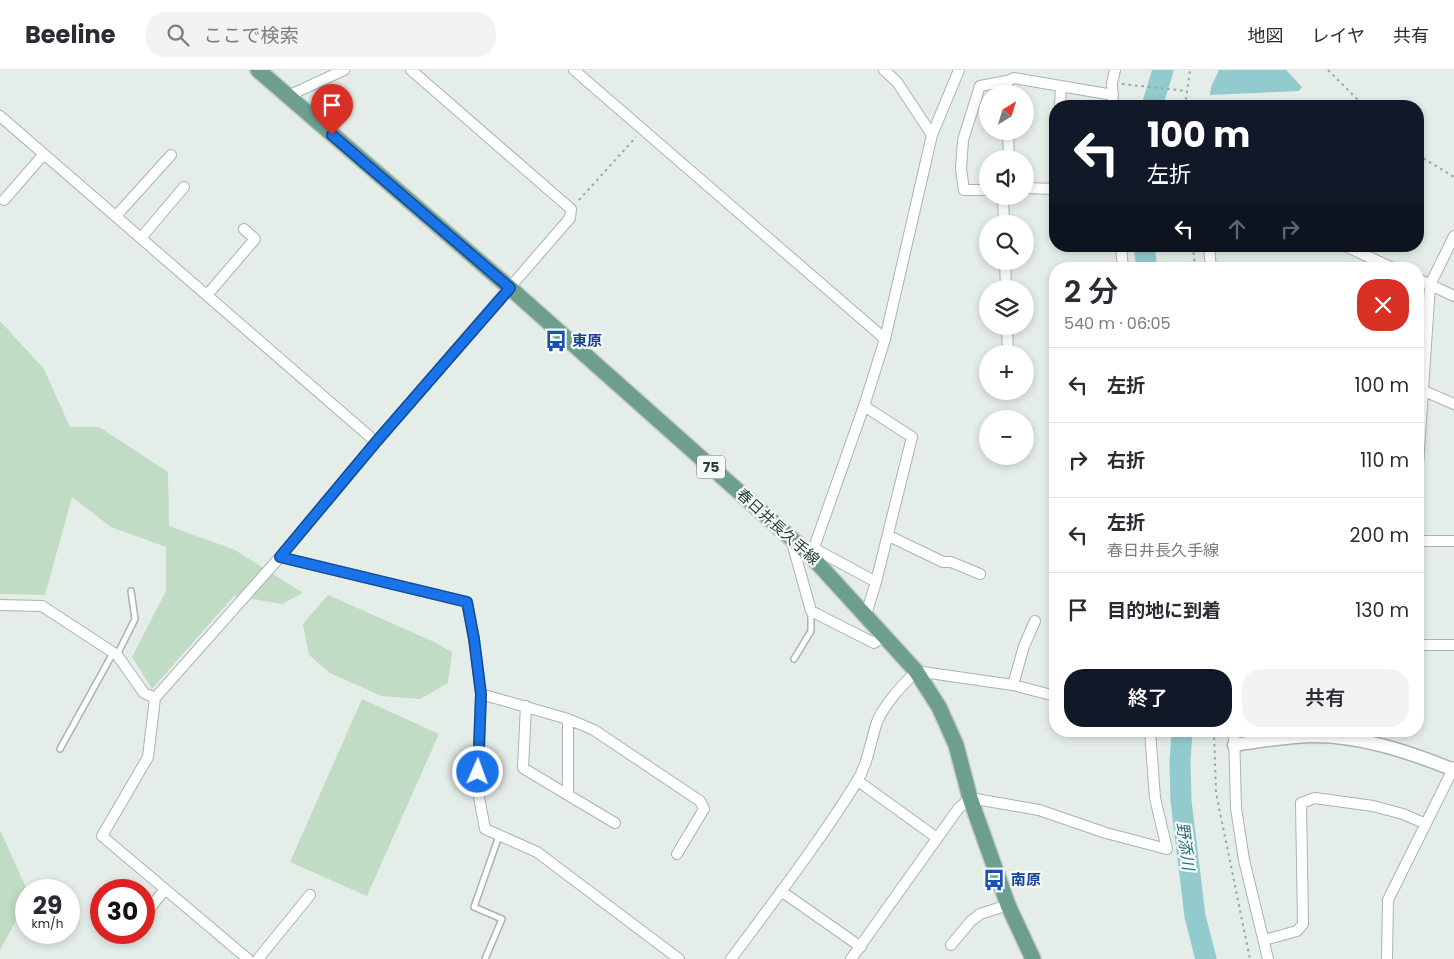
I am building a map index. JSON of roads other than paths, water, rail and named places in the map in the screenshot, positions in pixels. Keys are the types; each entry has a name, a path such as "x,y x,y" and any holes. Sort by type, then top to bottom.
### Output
{"main road":[{"name":"春日井長久手線","path":"258,70 510,288 791,538 813,553 864,615 916,671 939,707 956,745 970,798 1008,905 1034,959"}],"street":[{"path":"288,96 344,70"},
{"path":"248,959 102,836 148,757 155,698 280,557 376,442 570,218 571,209 411,70"},
{"path":"574,70 885,338"},
{"path":"884,70 897,82 932,135"},
{"path":"876,582 813,553 864,406 885,338 932,135 959,70"},
{"path":"1113,100 1112,83 1115,70"},
{"path":"979,190 964,190 961,169 963,140 980,86 1007,82 1014,78 1113,95"},
{"path":"1060,100 1061,86"},
{"path":"0,116 376,442"},
{"path":"4,200 44,154"},
{"path":"116,216 170,155"},
{"path":"141,238 184,187"},
{"path":"1034,188 1049,189"},
{"path":"207,295 255,239 244,229"},
{"path":"1454,236 1430,285 1424,390 1454,404"},
{"path":"1358,252 1380,262"},
{"path":"1424,282 1454,296"},
{"path":"864,406 912,437 876,582 864,615"},
{"path":"888,536 943,562 951,562 980,574"},
{"path":"791,538 811,610 874,643 884,636"},
{"path":"1424,541 1454,541"},
{"path":"280,557 467,602 481,694 478,792 485,829 537,852 679,959"},
{"path":"0,606 42,606 115,654 144,693 155,698"},
{"path":"1013,685 1024,646 1035,621"},
{"path":"1424,646 1454,645"},
{"path":"731,959 809,853 858,781 868,759 878,721 893,697 916,671 1013,685 1049,694"},
{"path":"481,694 568,719 594,730 700,801 704,809 677,854"},
{"path":"526,706 523,768 615,823"},
{"path":"568,719 568,795"},
{"path":"853,958 884,911 958,809 970,798 1039,810 1106,833 1167,849 1155,798 1150,737"},
{"path":"1234,737 1238,816 1244,860 1268,959"},
{"path":"1234,745 1302,737"},
{"path":"1323,737 1359,740 1395,749 1454,769 1388,900 1387,959"},
{"path":"858,781 937,838"},
{"path":"1264,940 1297,932 1303,924 1301,803 1316,798 1372,806 1403,814 1426,824"},
{"path":"155,902 165,889"},
{"path":"781,891 861,947"},
{"path":"258,959 310,895"},
{"path":"951,944 971,921 980,914 1008,905"}],"lane":[{"path":"60,749 134,619 131,591"},
{"path":"794,659 811,631 811,610"},
{"path":"485,959 502,919 474,908 499,836"}],"water":[{"path":"1219,70 1286,70 1302,87 1299,91 1210,95 1211,87"}],"waterway":[{"name":"野添川","path":"1154,100 1163,70"},
{"name":"野添川","path":"1145,252 1146,262"},
{"name":"野添川","path":"1182,737 1181,801 1195,916 1206,959"}],"place":[{"name":"東原","path":"556,341"},
{"name":"南原","path":"994,880"}]}
